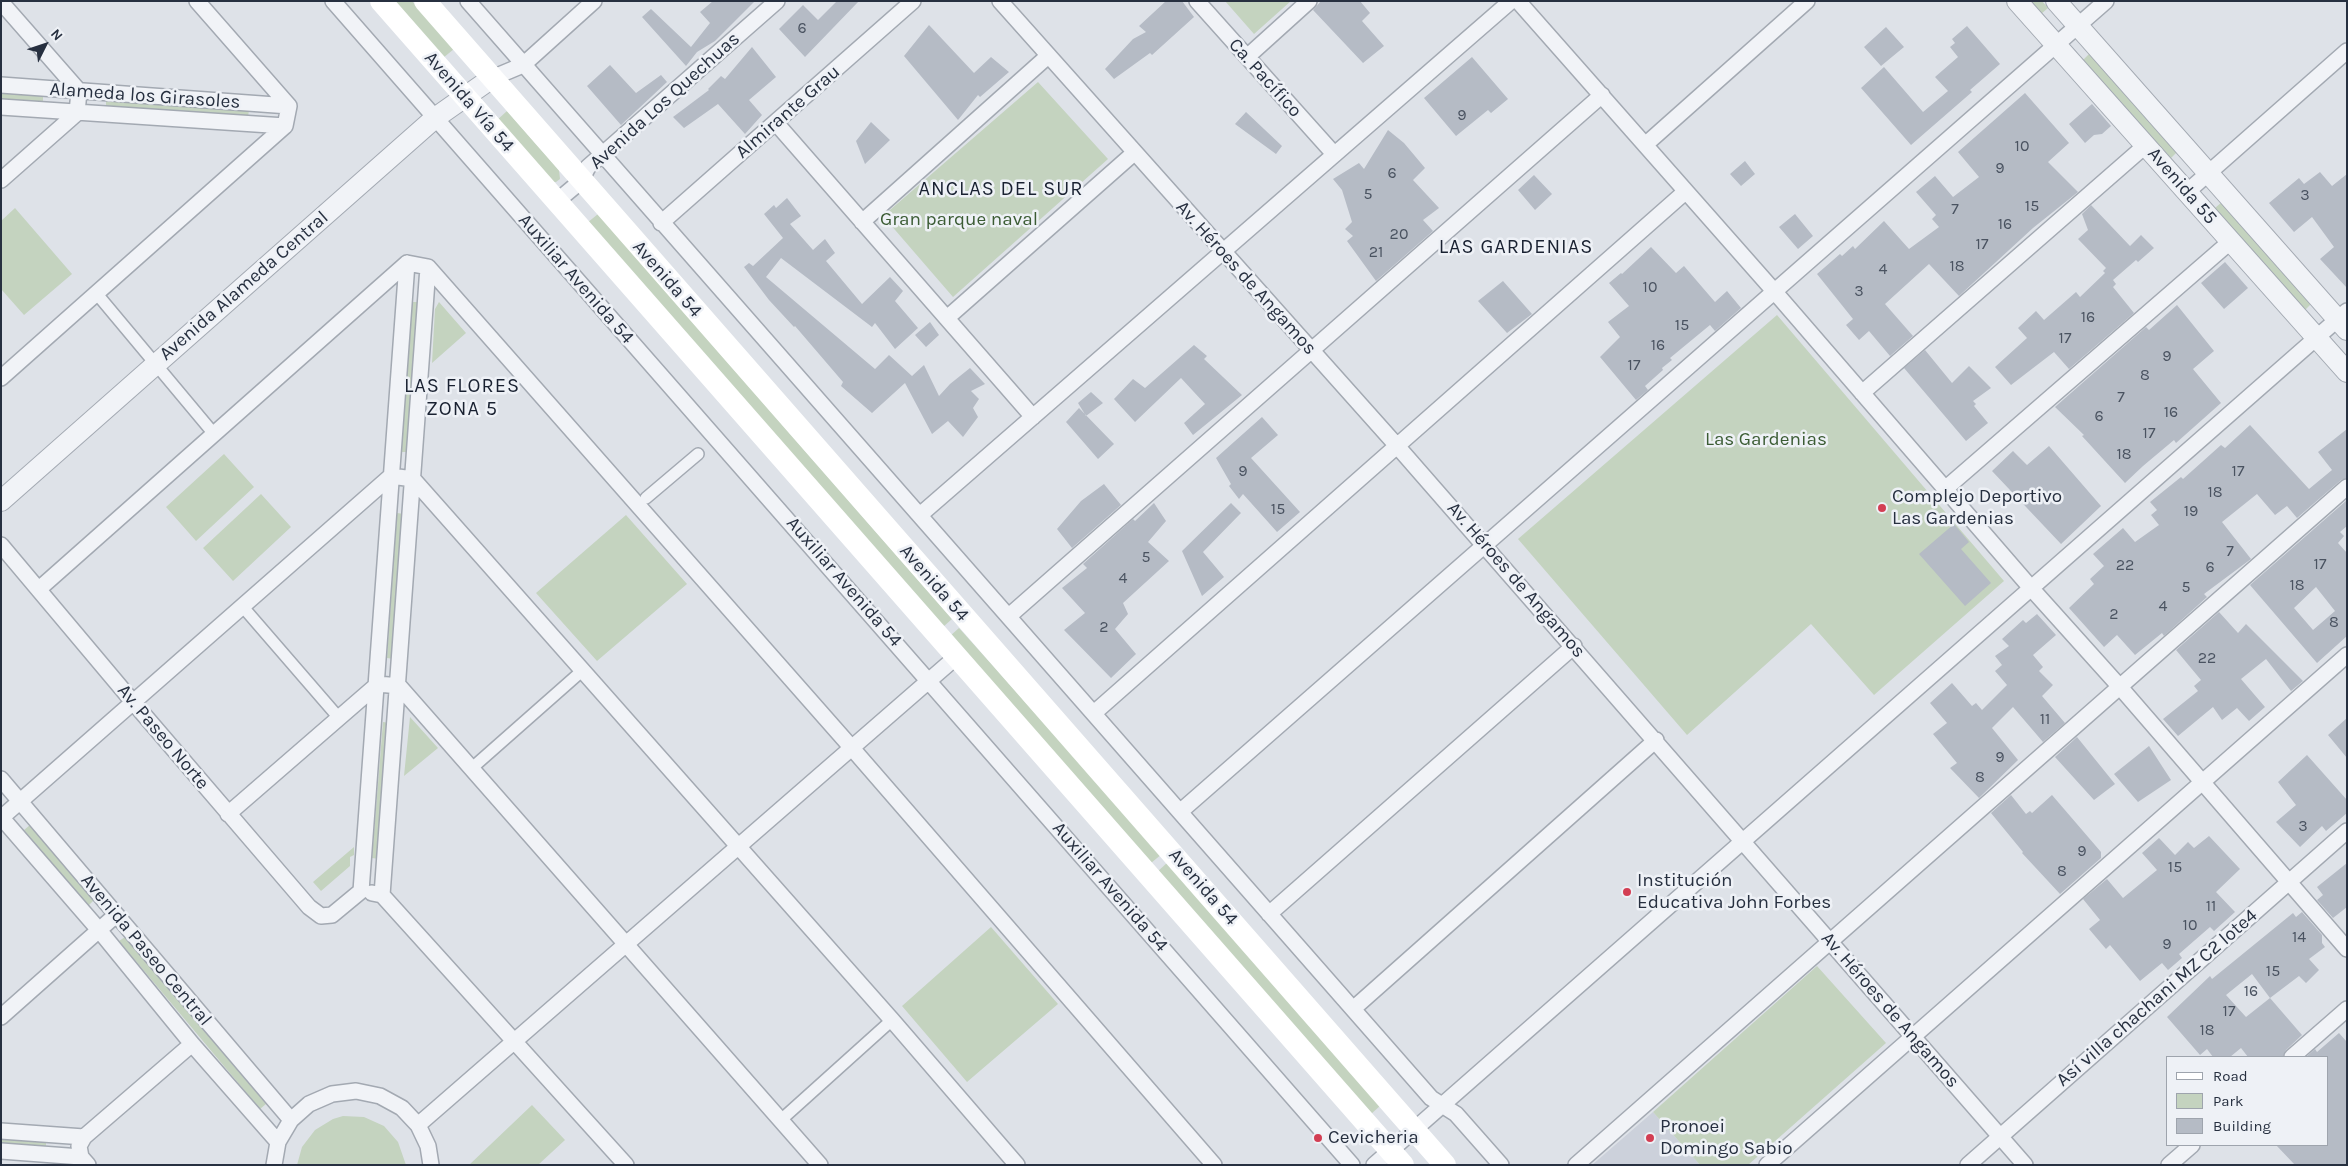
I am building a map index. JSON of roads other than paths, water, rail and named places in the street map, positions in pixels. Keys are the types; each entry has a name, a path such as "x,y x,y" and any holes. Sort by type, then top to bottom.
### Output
{"main road":[{"name":"Avenida Vía 54","path":"381,1 556,202"},
{"name":"Avenida 54","path":"424,1 1445,1165"},
{"name":"Avenida 54","path":"556,202 955,658 1389,1160"}],"street":[{"path":"1,378 285,126 289,106 197,1"},
{"name":"Auxiliar Avenida 54","path":"333,1 930,680 1352,1165"},
{"path":"468,1 1431,1098 1456,1114 1501,1165"},
{"path":"492,78 523,65 594,1"},
{"name":"Avenida Los Quechuas","path":"556,202 581,181 588,167 777,1"},
{"name":"Almirante Grau","path":"662,223 913,1"},
{"name":"Av. Héroes de Angamos","path":"1000,1 1574,646 2025,1165"},
{"name":"Ca. Pacífico","path":"1197,1 1334,154"},
{"path":"1247,57 1309,1"},
{"path":"920,515 1511,1"},
{"path":"1518,1 1774,291 2347,949"},
{"path":"1645,145 1807,1"},
{"name":"Avenida 55","path":"2017,1 2347,372"},
{"name":"Avenida 55","path":"2056,1 2208,173 2344,320"},
{"path":"1181,811 2106,1"},
{"path":"1,2 79,91 77,113 1,180"},
{"path":"2187,192 2347,51"},
{"path":"862,222 1048,56"},
{"name":"Avenida Alameda Central","path":"1,500 435,118 492,78"},
{"name":"Alameda los Girasoles","path":"1,86 289,106"},
{"path":"1009,616 1602,96"},
{"path":"1,107 285,126"},
{"path":"776,124 1033,417"},
{"path":"1862,393 2146,145"},
{"path":"947,318 1134,152"},
{"path":"1094,713 1685,192"},
{"path":"1945,489 2231,241"},
{"path":"406,262 428,267 851,747 1214,1165"},
{"path":"39,589 406,262"},
{"path":"406,262 378,684 361,891 382,895 626,1165"},
{"path":"382,895 399,686 428,267"},
{"path":"97,294 214,434"},
{"path":"1389,1160 1414,1131 1442,1105 2316,338 2344,320"},
{"path":"646,498 698,454"},
{"path":"1,817 391,476 413,479 739,846 1017,1165"},
{"path":"1576,1165 2347,487"},
{"name":"Av. Paseo Norte","path":"1,545 132,702 309,907 321,916 332,915 361,891"},
{"path":"243,607 339,718"},
{"path":"1270,914 1574,646"},
{"path":"1767,1165 2347,655"},
{"path":"418,1125 955,658"},
{"path":"472,768 583,670"},
{"path":"228,814 378,684 399,686 626,945 782,1119 820,1165"},
{"path":"1353,1010 1656,740"},
{"name":"Avenida Paseo Central","path":"1,779 291,1120"},
{"name":"Avenida Paseo Central","path":"1,817 99,930 192,1044 278,1142"},
{"name":"Así villa chachani MZ C2 lote4","path":"1968,1165 2347,831"},
{"path":"1,1017 116,915"},
{"path":"2293,1056 2347,1009"},
{"path":"782,1119 892,1020"},
{"path":"1,1151 84,1161 80,1146 84,1137 192,1044"},
{"path":"274,1165 278,1142 291,1120 309,1104 332,1094 356,1091 380,1096 402,1108 418,1125 428,1146 431,1165"},
{"path":"1,1130 84,1137"},
{"path":"2169,1165 2191,1146"}],"place":[{"name":"Complejo Deportivo Las Gardenias","path":"1882,508"},
{"name":"Institución Educativa John Forbes","path":"1627,892"},
{"name":"Cevicheria","path":"1318,1138"},
{"name":"Pronoei Domingo Sabio","path":"1650,1138"}],"district":[{"name":"ANCLAS DEL SUR","path":"1001,189"},
{"name":"LAS GARDENIAS","path":"1516,247"},
{"name":"LAS FLORES ZONA 5","path":"462,398"}],"park label":[{"name":"Gran parque naval","path":"959,220"},
{"name":"Las Gardenias","path":"1766,440"}]}
